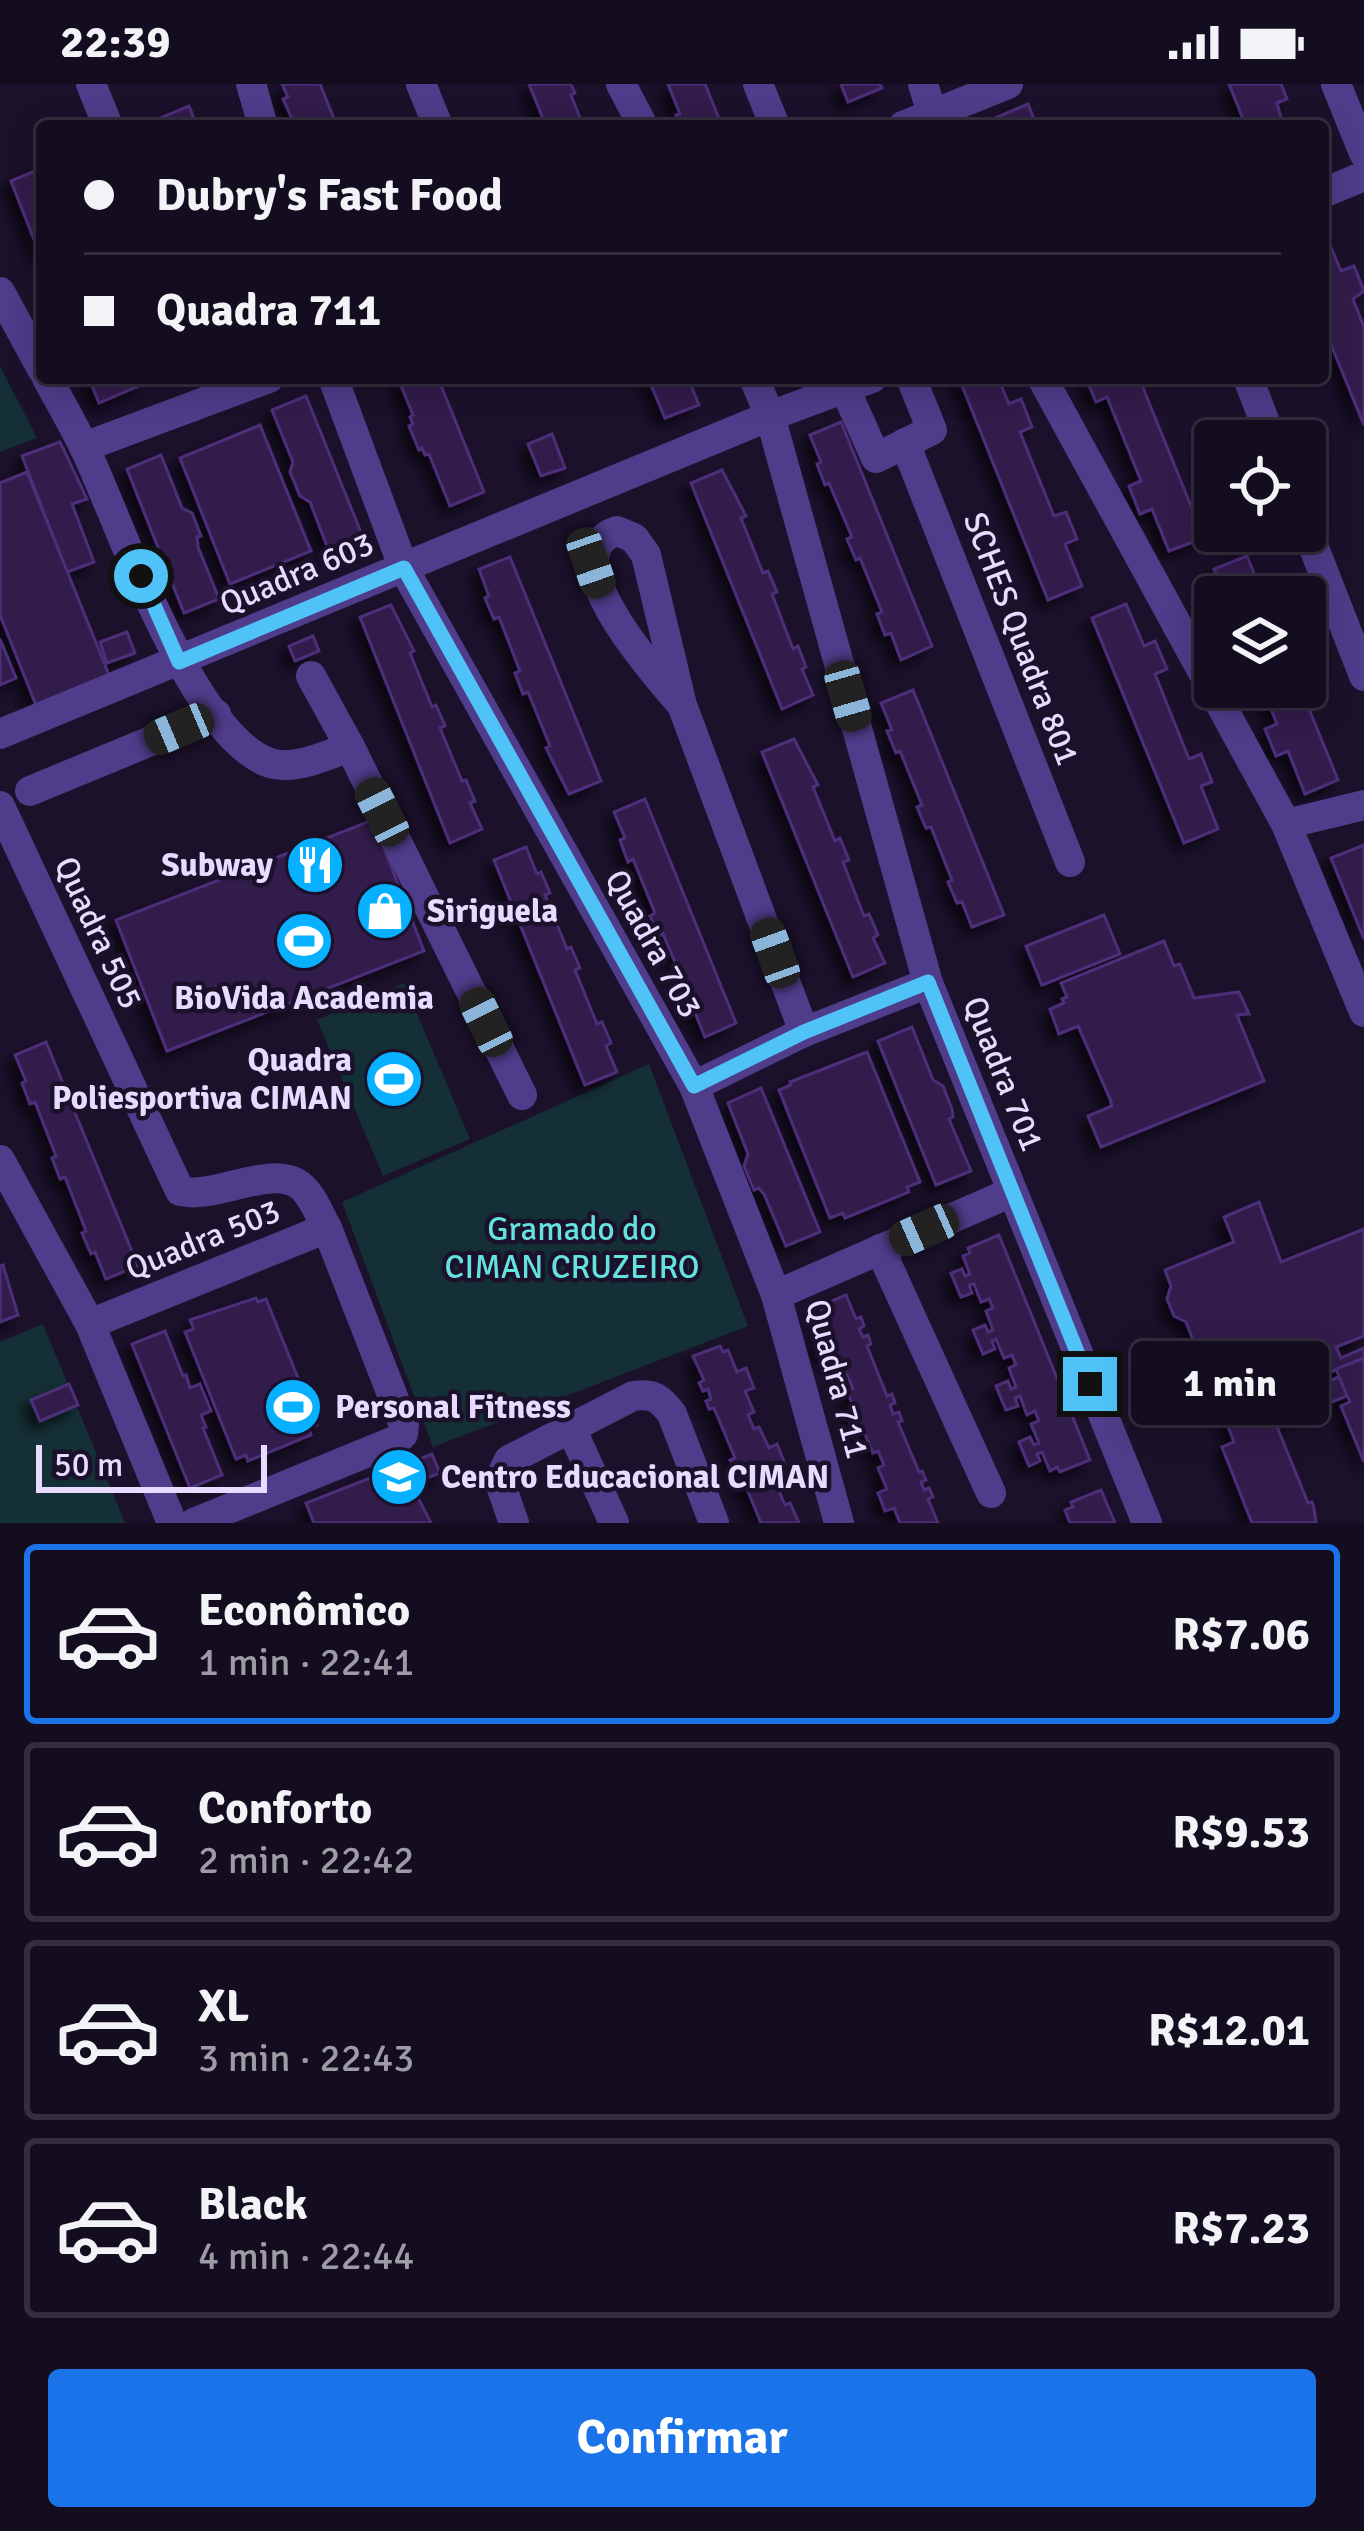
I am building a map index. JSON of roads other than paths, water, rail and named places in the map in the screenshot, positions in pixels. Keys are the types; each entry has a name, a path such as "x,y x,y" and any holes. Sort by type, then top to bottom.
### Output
{"street":[{"path":"91,84 106,120"},
{"path":"251,84 261,120"},
{"path":"421,84 436,120"},
{"path":"621,84 640,120"},
{"path":"758,84 773,120"},
{"path":"923,84 924,120"},
{"path":"930,120 1008,84"},
{"path":"1336,84 1364,153"},
{"path":"1329,191 1364,176"},
{"path":"0,292 36,358"},
{"path":"50,384 84,448 179,662 216,714 255,755 272,764 296,764 350,747"},
{"name":"Quadra 603","path":"179,662 404,568 335,384"},
{"path":"757,384 770,416 928,982 804,1032 694,1086 776,1295"},
{"path":"404,568 856,384"},
{"path":"859,384 877,458 932,430 913,384"},
{"path":"1045,384 1286,824 1364,1012"},
{"path":"1250,384 1264,420"},
{"path":"84,448 216,388"},
{"name":"SCHES Quadra 801","path":"905,443 1070,862"},
{"path":"682,704 637,650 600,587 591,563 592,549 602,536 616,531 634,538 646,555 682,704 804,1032"},
{"path":"1316,552 1364,676"},
{"name":"Quadra 703","path":"404,568 694,1086"},
{"path":"0,734 179,662"},
{"path":"311,676 522,1095"},
{"path":"30,791 216,714"},
{"path":"1286,824 1364,805"},
{"name":"Quadra 505","path":"0,806 180,1191 195,1195 268,1178 289,1180 304,1189 327,1228"},
{"name":"Quadra 701","path":"928,982 1012,1192"},
{"path":"0,1160 90,1324 172,1523"},
{"path":"1012,1192 1148,1523"},
{"name":"Quadra 711","path":"838,1523 776,1295 1012,1192"},
{"name":"Quadra 503","path":"90,1324 327,1228 404,1434 194,1523"},
{"path":"880,1249 991,1493"},
{"path":"514,1523 500,1480 501,1469 509,1460 633,1396 648,1393 661,1399 672,1414 714,1523"},
{"path":"571,1428 614,1523"}],"place":[{"name":"Subway","path":"315,865"},
{"name":"Siriguela","path":"385,911"},
{"name":"BioVida Academia","path":"304,941"},
{"name":"Quadra Poliesportiva CIMAN","path":"394,1079"},
{"name":"Personal Fitness","path":"293,1407"},
{"name":"Centro Educacional CIMAN","path":"399,1477"}],"park label":[{"name":"Gramado do CIMAN CRUZEIRO","path":"572,1248"}]}
